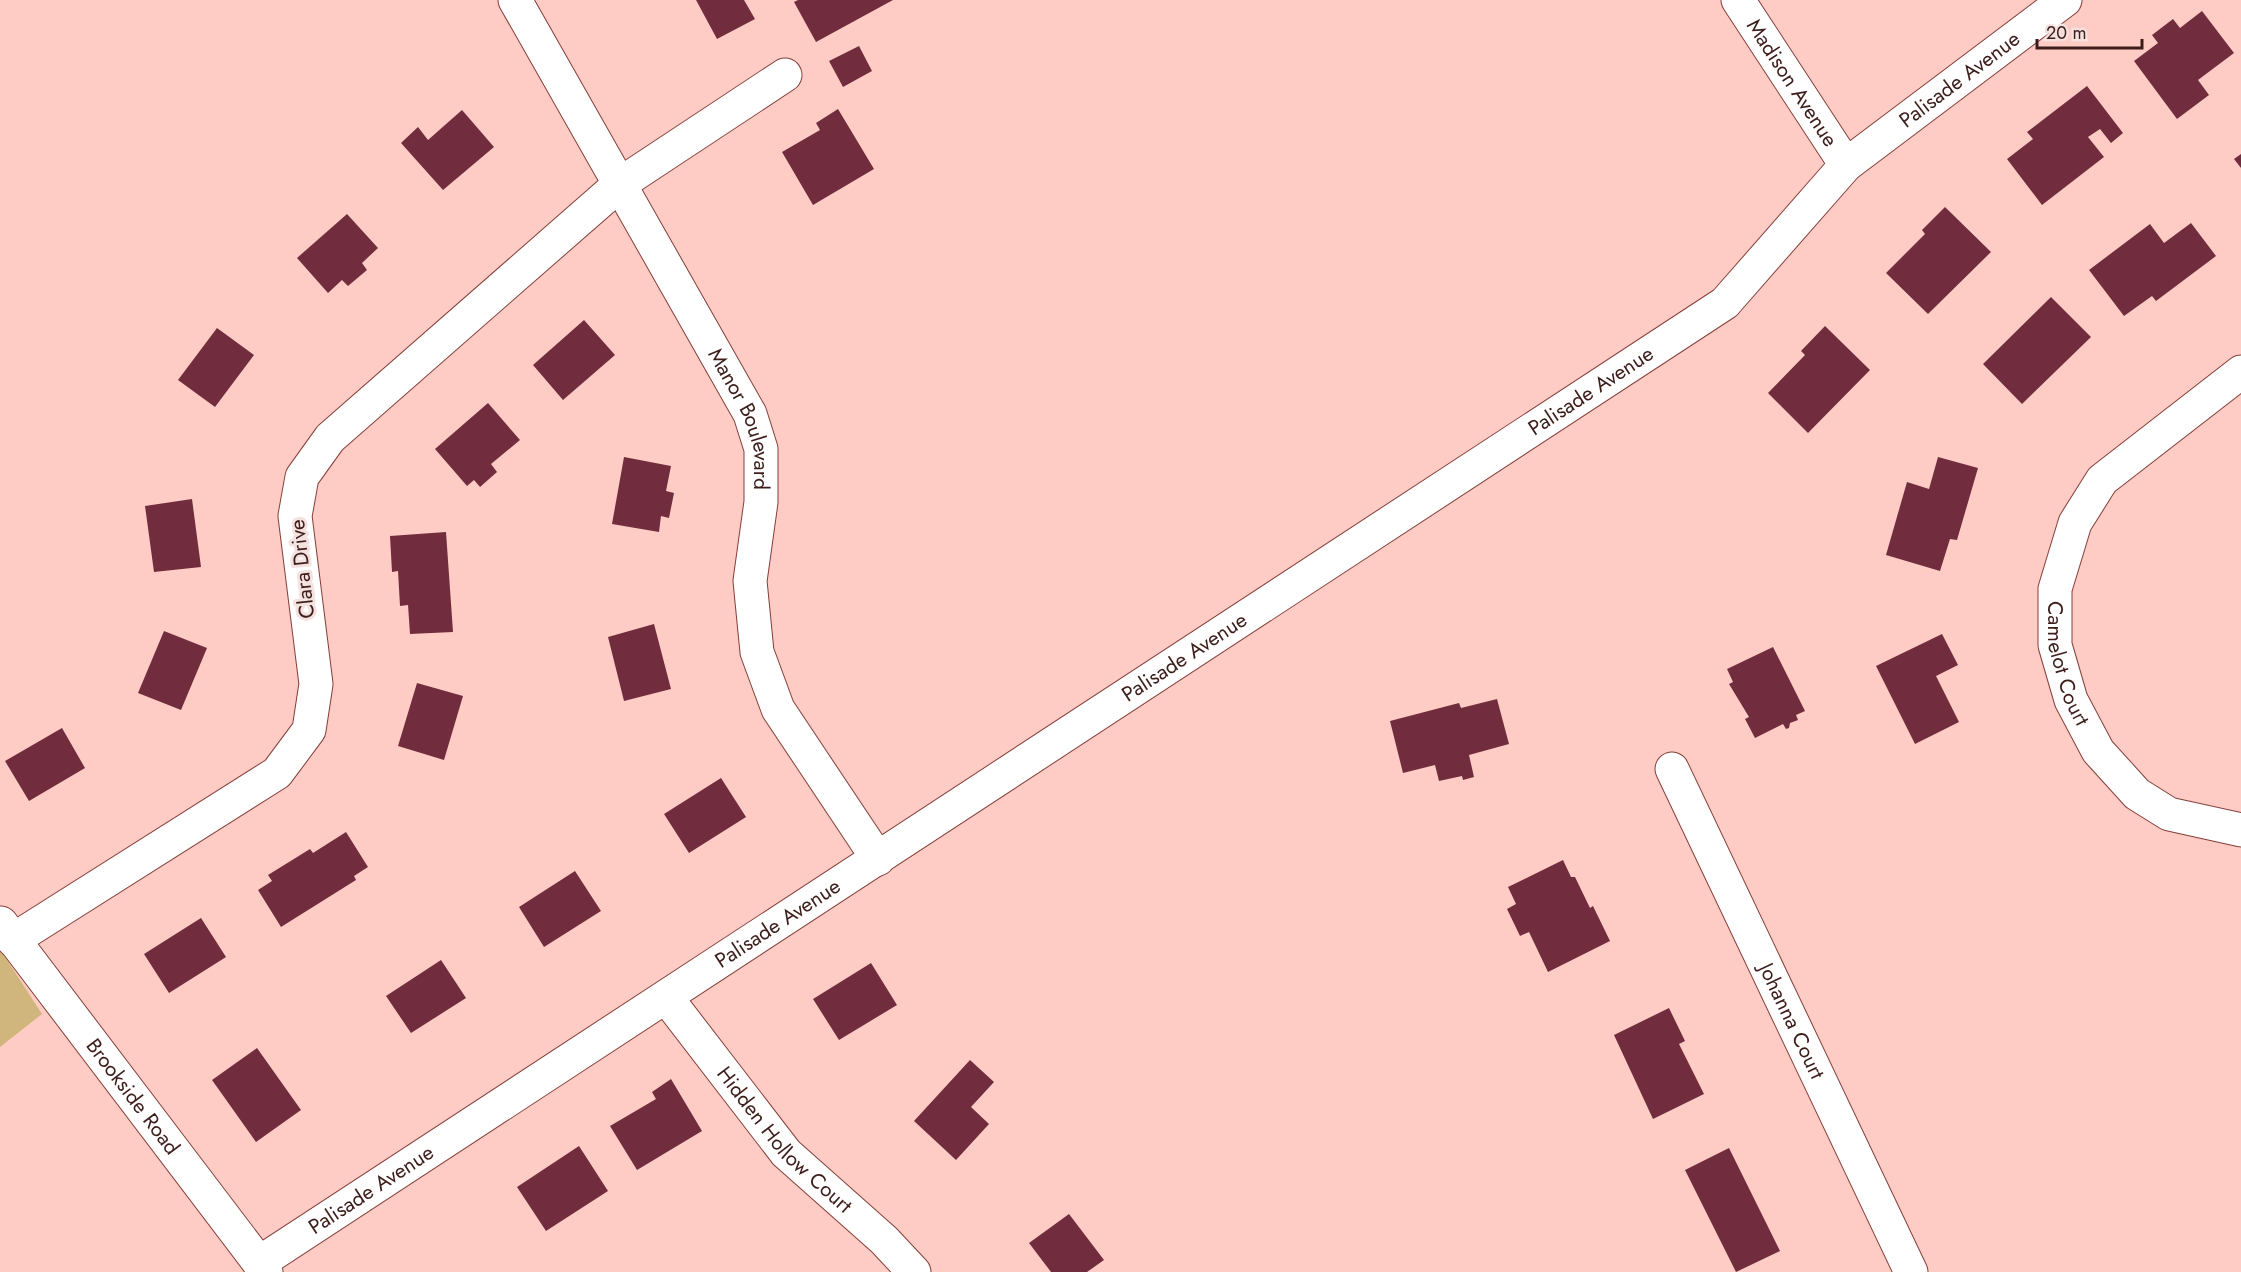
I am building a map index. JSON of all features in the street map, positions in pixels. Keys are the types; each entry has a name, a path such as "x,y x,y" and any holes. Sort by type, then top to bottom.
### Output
{"street":[{"name":"Manor Boulevard","path":"515,0 750,414 761,449 761,502 750,581 757,652 778,709 878,859"},
{"name":"Madison Avenue","path":"1738,0 1846,165"},
{"name":"Palisade Avenue","path":"262,1268 666,997 1725,303 1846,165 2065,0"},
{"name":"Clara Drive","path":"7,931 277,773 309,730 316,684 295,516 302,477 330,438 620,184 785,75"},
{"name":"Camelot Court","path":"2241,372 2102,480 2074,523 2055,589 2055,645 2071,700 2098,751 2137,794 2169,814 2241,830"},
{"name":"Johanna Court","path":"1672,769 1911,1272"},
{"name":"Brookside Road","path":"7,931 262,1268"},
{"name":"Hidden Hollow Court","path":"666,997 786,1154 884,1240 914,1272"}],"shaded area":[{"path":"0,949 42,1014 0,1047"}],"building":[{"path":"696,0 744,0 755,19 717,39"},
{"path":"798,0 893,0 816,42 794,2"},
{"path":"2202,11 2234,53 2198,80 2209,95 2177,119 2134,61 2158,43 2152,35 2173,19 2180,28"},
{"path":"859,46 872,71 843,87 829,61"},
{"path":"2087,86 2123,133 2111,143 2100,129 2088,137 2104,157 2042,205 2007,159 2033,139 2027,132"},
{"path":"838,109 874,169 813,205 782,152 820,130 816,123"},
{"path":"462,110 494,147 443,190 401,143 418,127 428,140"},
{"path":"2241,154 2241,168 2234,159"},
{"path":"1945,207 1991,252 1928,314 1886,273 1925,234 1922,230"},
{"path":"347,214 378,248 362,263 367,270 348,286 342,280 328,293 297,258"},
{"path":"2191,223 2216,256 2156,301 2152,296 2124,316 2089,270 2150,224 2164,243"},
{"path":"2051,297 2091,337 2022,404 1983,364"},
{"path":"584,320 615,355 563,400 533,365"},
{"path":"1825,326 1870,370 1808,433 1768,393 1805,355 1801,351"},
{"path":"217,328 254,355 215,407 178,380"},
{"path":"488,403 520,440 491,464 497,472 480,487 474,480 467,486 435,449"},
{"path":"624,457 671,466 666,491 674,493 669,518 661,516 659,532 612,524"},
{"path":"1938,457 1978,468 1957,540 1950,539 1940,571 1886,555 1907,482 1929,489"},
{"path":"192,499 201,567 154,572 145,506"},
{"path":"446,532 453,632 410,634 408,605 400,606 398,571 392,572 390,536"},
{"path":"654,624 671,689 624,701 608,637"},
{"path":"164,631 207,648 181,710 138,693"},
{"path":"1942,634 1958,665 1936,676 1959,722 1915,744 1876,666"},
{"path":"1773,647 1805,711 1796,715 1798,720 1790,723 1789,728 1786,729 1783,724 1755,738 1745,719 1749,717 1729,684 1733,682 1727,669"},
{"path":"417,683 463,696 444,760 398,746"},
{"path":"1497,699 1509,744 1469,755 1474,777 1463,780 1462,776 1439,781 1435,765 1403,773 1390,721 1459,703 1461,708"},
{"path":"62,728 85,768 29,801 5,761"},
{"path":"721,778 746,817 689,853 664,814"},
{"path":"346,832 368,867 354,876 356,880 281,927 258,890 272,881 268,875 310,849 313,853"},
{"path":"1563,860 1571,877 1575,877 1590,908 1593,906 1610,941 1548,972 1529,932 1520,936 1507,909 1516,904 1508,887"},
{"path":"575,871 601,911 544,947 519,907"},
{"path":"201,918 226,957 169,993 144,954"},
{"path":"441,960 466,998 411,1033 386,996"},
{"path":"871,963 897,1005 839,1040 813,999"},
{"path":"1669,1008 1685,1041 1679,1044 1704,1094 1653,1119 1614,1035"},
{"path":"257,1048 301,1110 256,1142 212,1080"},
{"path":"970,1060 994,1082 971,1107 989,1124 956,1160 914,1121"},
{"path":"671,1079 702,1131 637,1170 610,1126 656,1099 652,1092"},
{"path":"579,1146 608,1191 546,1231 517,1187"},
{"path":"1729,1148 1780,1251 1736,1272 1685,1170"},
{"path":"1069,1214 1104,1260 1087,1272 1051,1272 1029,1243"}]}
